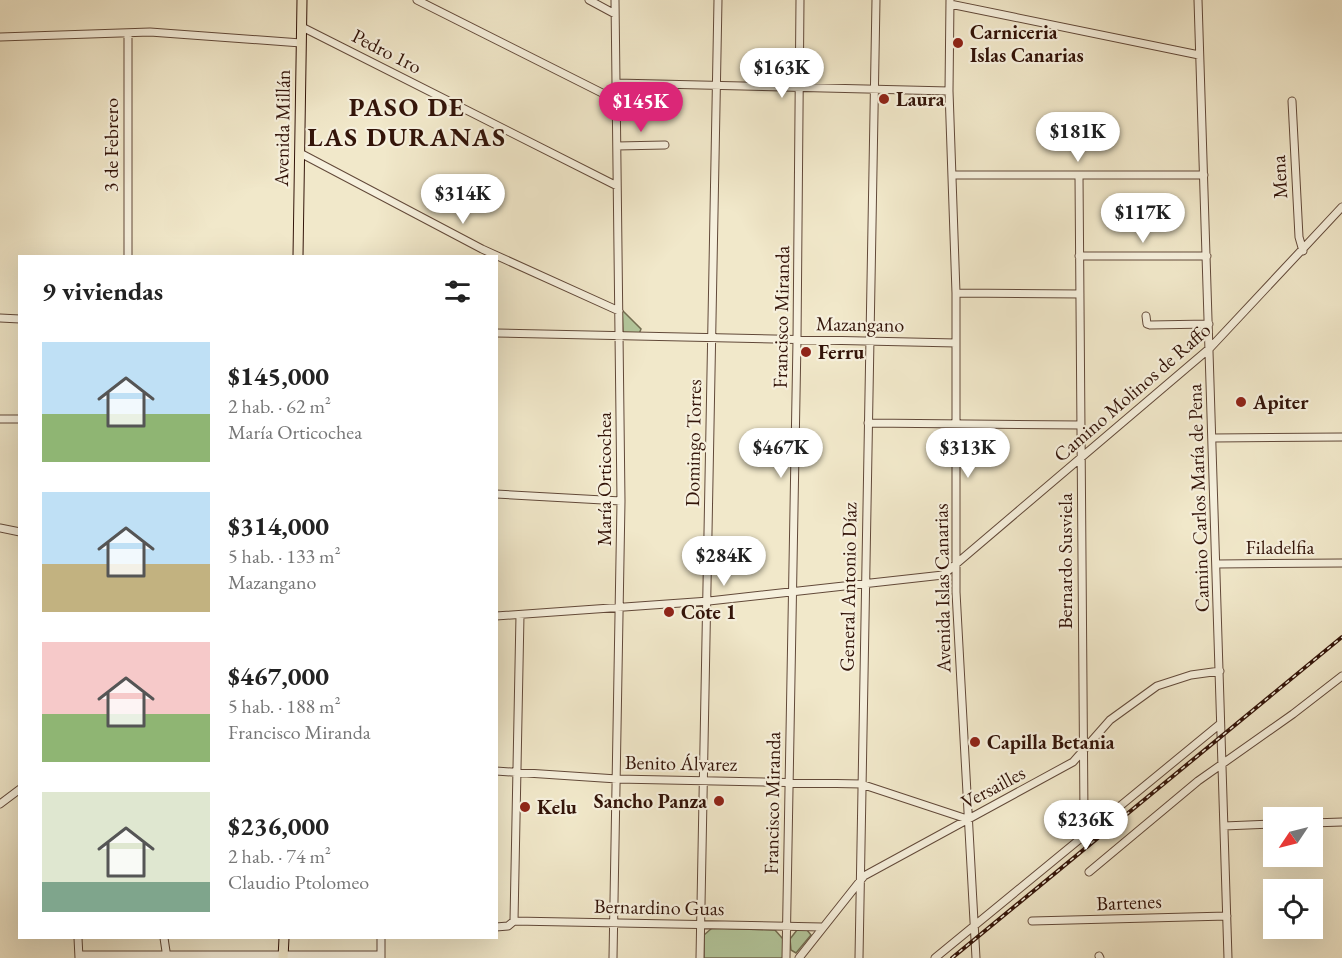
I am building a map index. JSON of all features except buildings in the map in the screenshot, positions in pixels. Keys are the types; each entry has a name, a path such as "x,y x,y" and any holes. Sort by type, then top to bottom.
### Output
{"main road":[{"name":"Avenida Millán","path":"298,255 302,0"},
{"path":"284,939 284,956"}],"street":[{"path":"417,0 616,100"},
{"path":"589,0 615,14"},
{"name":"María Orticochea","path":"614,958 621,501 615,0"},
{"name":"Domingo Torres","path":"700,958 718,0"},
{"name":"Francisco Miranda","path":"786,958 801,0"},
{"name":"General Antonio Díaz","path":"859,958 876,0"},
{"name":"Camino Carlos María de Pena","path":"1198,0 1228,958"},
{"path":"950,2 1200,55"},
{"name":"Avenida Islas Canarias","path":"950,2 950,91 956,293 956,566 976,958"},
{"name":"Pedro 1ro","path":"302,27 617,186"},
{"path":"0,38 128,33 301,43"},
{"name":"3 de Febrero","path":"128,33 128,255"},
{"path":"616,83 950,91"},
{"name":"Mena","path":"1292,102 1299,237 1303,251"},
{"path":"617,146 665,145"},
{"path":"300,153 495,255"},
{"path":"952,175 1204,175"},
{"name":"Bernardo Susviela","path":"1079,176 1084,809 1081,839"},
{"name":"Camino Molinos de Raffo","path":"498,616 706,601 865,586 943,575 1210,348 1342,207"},
{"path":"498,256 619,311"},
{"path":"1079,256 1207,256"},
{"path":"956,293 1080,294"},
{"path":"1146,316 1147,324 1150,325 1209,324"},
{"path":"0,318 18,319"},
{"name":"Mazangano","path":"498,333 956,343"},
{"path":"0,419 18,419"},
{"path":"867,423 1081,426"},
{"path":"1213,438 1342,437"},
{"path":"498,494 621,501"},
{"path":"0,528 18,532"},
{"name":"Filadelfia","path":"1217,564 1342,563"},
{"path":"514,921 520,615"},
{"name":"Versailles","path":"799,958 859,882 876,868 1073,762 1110,720 1144,694 1191,675 1220,671"},
{"path":"1089,872 1223,762 1284,721 1342,676"},
{"path":"935,958 1220,724"},
{"name":"Benito Álvarez","path":"498,771 617,779 861,784 968,819"},
{"path":"0,804 18,790"},
{"path":"1084,809 1091,815 1110,815"},
{"path":"1323,823 1342,822"},
{"path":"1224,826 1263,825"},
{"name":"Bartenes","path":"1032,921 1227,916"},
{"name":"Bernardino Guas","path":"498,927 508,926 514,921 822,927"},
{"path":"78,939 79,957 381,956 381,939"},
{"path":"164,939 167,957"}],"green space":[{"path":"622,310 641,329 639,334 623,333"},
{"path":"712,928 775,930 783,939 783,958 704,958 704,935"},
{"path":"797,930 807,930 811,935 796,953 791,950 790,939"}],"railway":[{"path":"952,958 1342,637"}],"place":[{"name":"Carniceria Islas Canarias","path":"958,43"},
{"name":"Laura","path":"884,99"},
{"name":"Ferru","path":"806,352"},
{"name":"Apiter","path":"1241,402"},
{"name":"Cote 1","path":"669,612"},
{"name":"Capilla Betania","path":"975,742"},
{"name":"Sancho Panza","path":"719,801"},
{"name":"Kelu","path":"525,807"}],"district":[{"name":"PASO DE LAS DURANAS","path":"407,122"}]}
